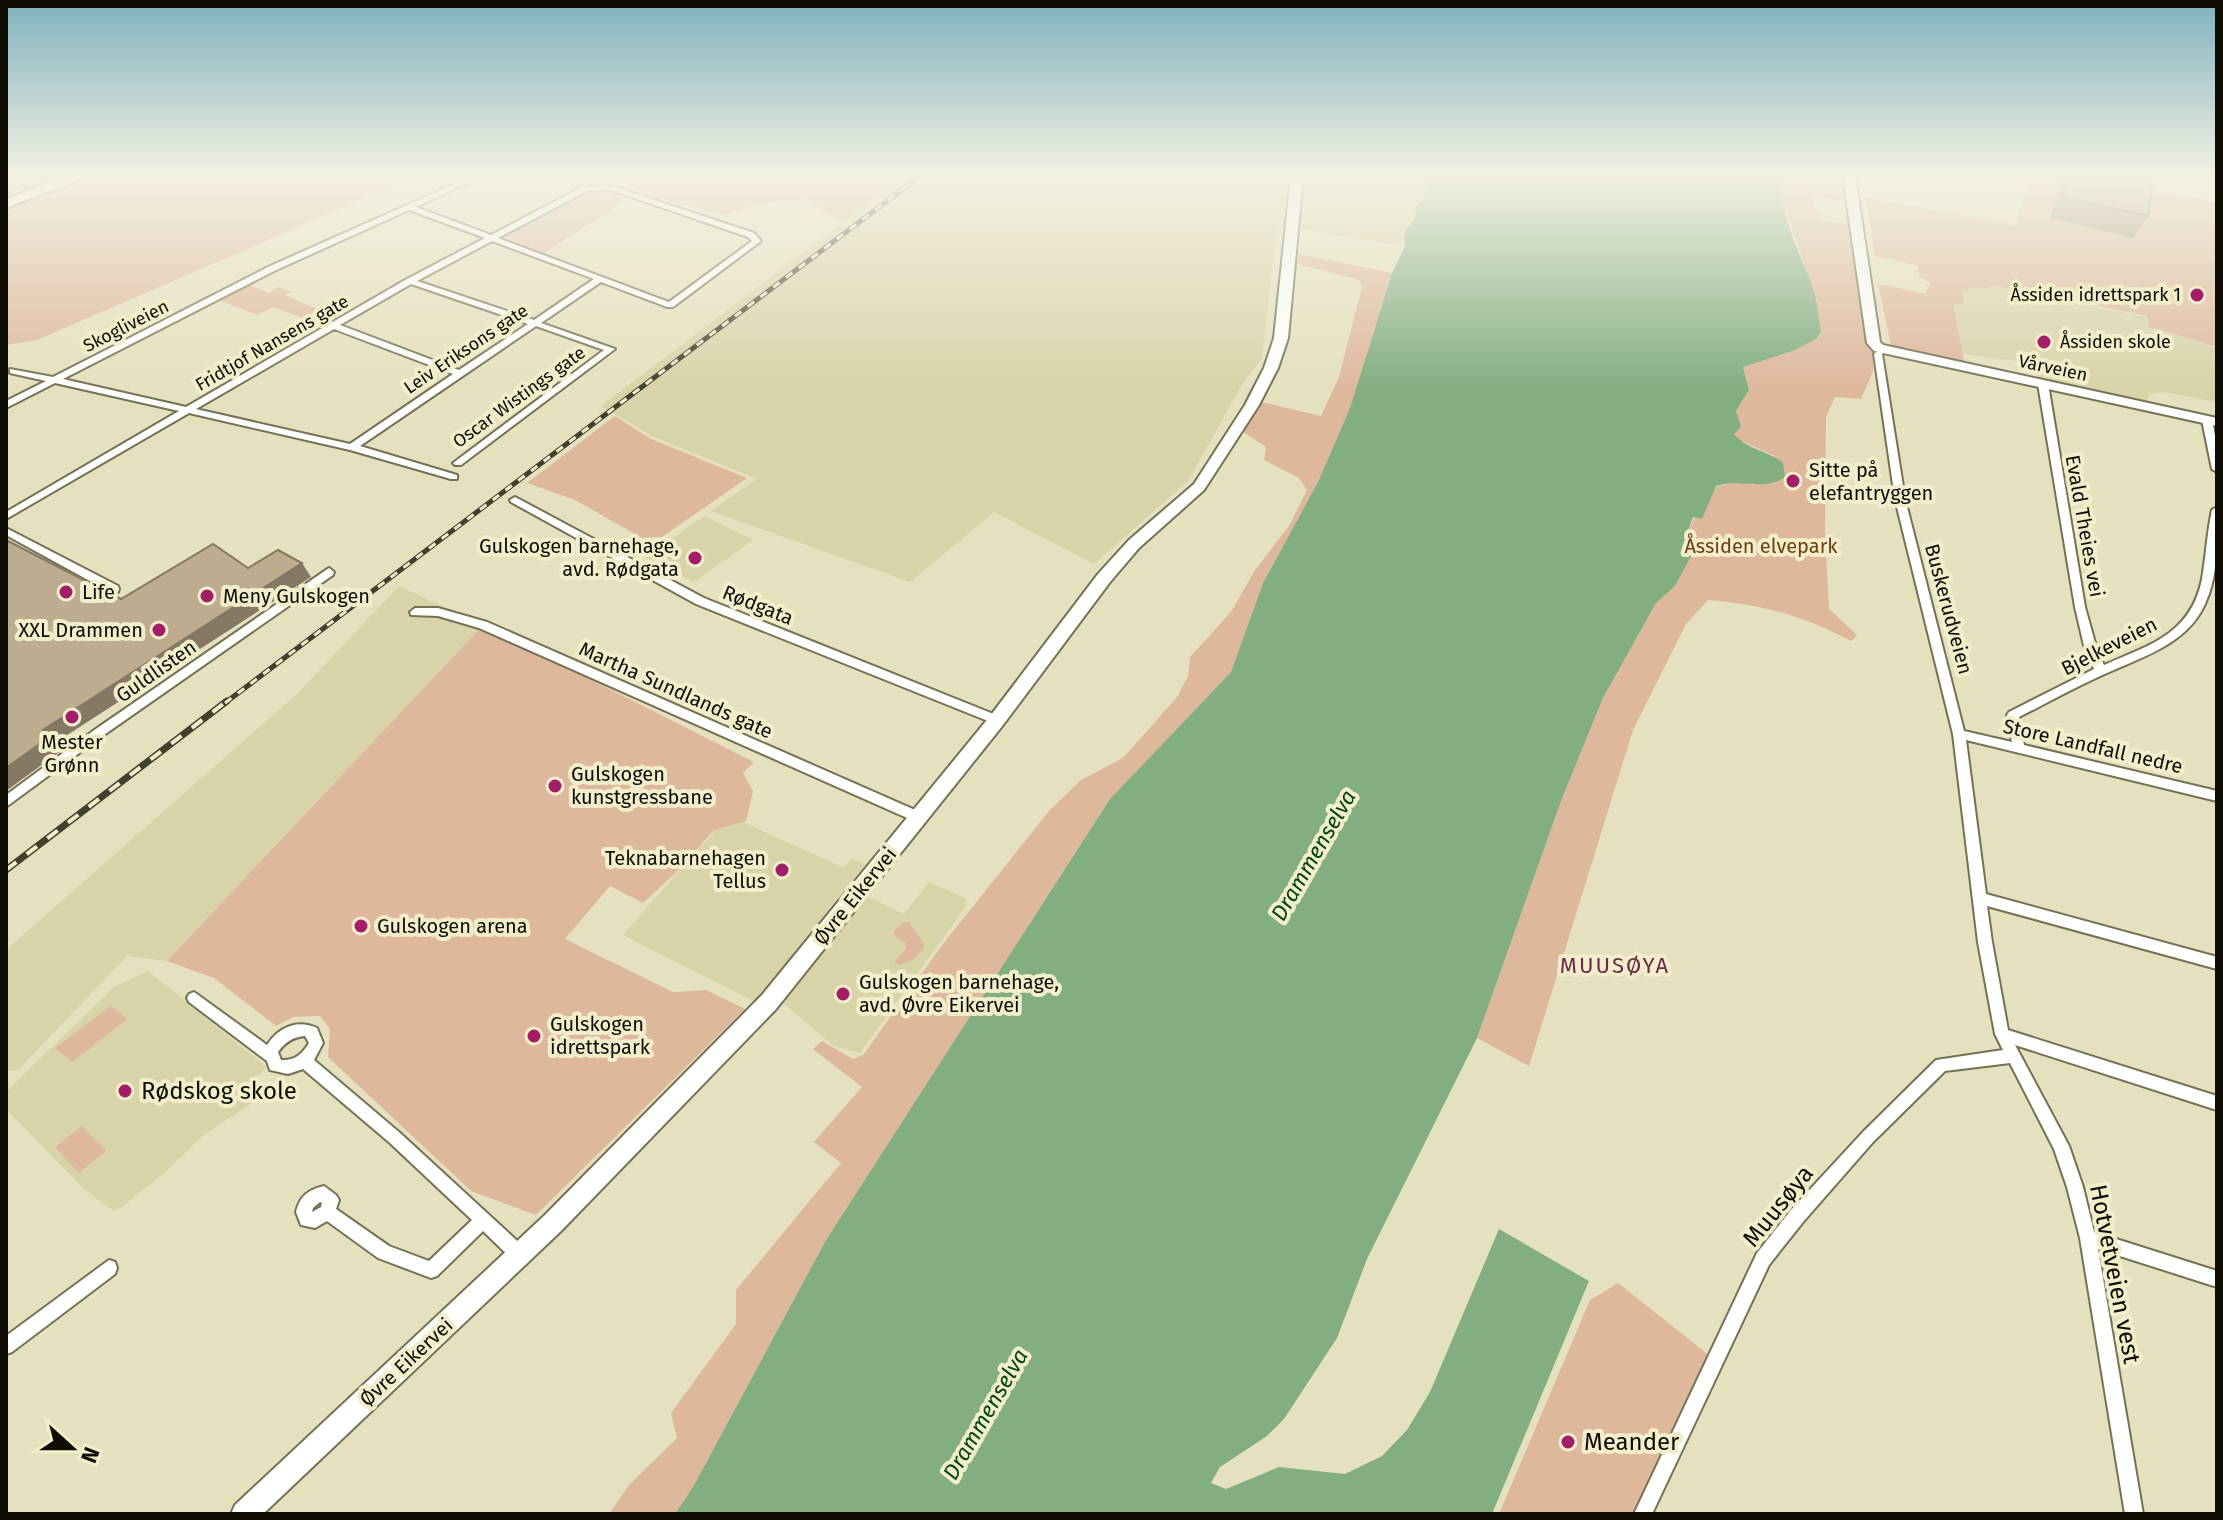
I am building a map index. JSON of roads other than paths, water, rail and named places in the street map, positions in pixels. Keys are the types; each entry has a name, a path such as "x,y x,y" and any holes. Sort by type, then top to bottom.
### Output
{"main road":[{"name":"Øvre Eikervei","path":"244,1514 520,1255 769,1002 997,720 1104,578 1134,544 1199,487 1252,405 1271,368 1281,338 1290,247"},
{"name":"Buskerudveien","path":"1860,247 1874,343 1882,350"},
{"name":"Vårveien","path":"1882,350 2212,421"}],"street":[{"name":"Skogliveien","path":"6,405 320,247"},
{"name":"Fridtjof Nansens gate","path":"6,516 410,281 474,247"},
{"path":"515,247 600,279"},
{"name":"Fridtjof Nansens gate","path":"600,279 670,305 751,247"},
{"name":"Leiv Eriksons gate","path":"352,447 600,279"},
{"path":"410,281 533,322"},
{"name":"Oscar Wistings gate","path":"458,463 611,349 533,322"},
{"path":"334,326 458,373"},
{"name":"Buskerudveien","path":"1882,350 1878,354 1882,392 1900,499 1959,734 1979,898 2002,1034 2012,1056"},
{"path":"13,371 352,447 454,477"},
{"name":"Evald Theies vei","path":"2043,384 2080,607 2091,650 2101,671"},
{"path":"2212,421 2217,469"},
{"name":"Rødgata","path":"515,500 700,601 997,720"},
{"name":"Bjelkeveien","path":"2019,749 2013,715 2147,651 2188,623 2200,605 2208,579 2210,538 2217,510"},
{"path":"6,531 114,589"},
{"name":"Guldlisten","path":"6,802 97,734 329,572"},
{"name":"Martha Sundlands gate","path":"415,612 438,612 483,625 918,817"},
{"name":"Store Landfall nedre","path":"1959,734 2217,796"},
{"path":"1979,898 2217,963"},
{"path":"194,998 270,1056"},
{"path":"306,1030 312,1033 316,1043 304,1061 280,1068 271,1062 270,1056 274,1045 285,1035 306,1030"},
{"path":"2002,1034 2217,1103"},
{"name":"Hotvetveien vest","path":"2012,1056 2061,1146 2088,1238 2134,1514"},
{"name":"Muusøya","path":"1643,1514 1763,1259 1797,1216 1868,1137 1941,1065 2012,1056"},
{"path":"304,1061 395,1138 520,1255"},
{"path":"327,1212 384,1252 431,1270 483,1220"},
{"path":"2088,1238 2217,1279"},
{"path":"6,1346 109,1268"}],"water":[{"name":"Drammenselva","path":"1405,247 1797,247 1815,295 1821,332 1816,339 1793,351 1743,367 1749,390 1736,411 1741,427 1734,434 1783,463 1785,477 1768,484 1716,486 1702,519 1693,517 1688,531 1693,533 1684,550 1691,556 1675,586 1656,603 1603,698 1561,801 1477,1038 1367,1259 1337,1338 1284,1419 1267,1436 1220,1467 1211,1483 1226,1489 1279,1467 1345,1474 1382,1456 1407,1430 1430,1392 1499,1229 1589,1281 1492,1514 675,1514 693,1487 826,1240 1110,799 1231,672 1263,583 1318,482 1350,408 1392,273"}],"railway":[{"path":"225,703 826,247"},
{"path":"6,870 227,701"}],"place":[{"name":"Åssiden idrettspark 1","path":"2197,295"},
{"name":"Åssiden skole","path":"2044,342"},
{"name":"Sitte på elefantryggen","path":"1793,481"},
{"name":"Gulskogen barnehage, avd. Rødgata","path":"695,558"},
{"name":"Life","path":"66,592"},
{"name":"Meny Gulskogen","path":"207,596"},
{"name":"XXL Drammen","path":"159,630"},
{"name":"Mester Grønn","path":"72,717"},
{"name":"Gulskogen kunstgressbane","path":"555,786"},
{"name":"Teknabarnehagen Tellus","path":"782,870"},
{"name":"Gulskogen arena","path":"361,926"},
{"name":"Gulskogen barnehage, avd. Øvre Eikervei","path":"843,994"},
{"name":"Gulskogen idrettspark","path":"534,1036"},
{"name":"Rødskog skole","path":"125,1091"},
{"name":"Meander","path":"1568,1442"}],"district":[{"name":"MUUSØYA","path":"1615,965"}],"park label":[{"name":"Åssiden elvepark","path":"1761,546"}]}
